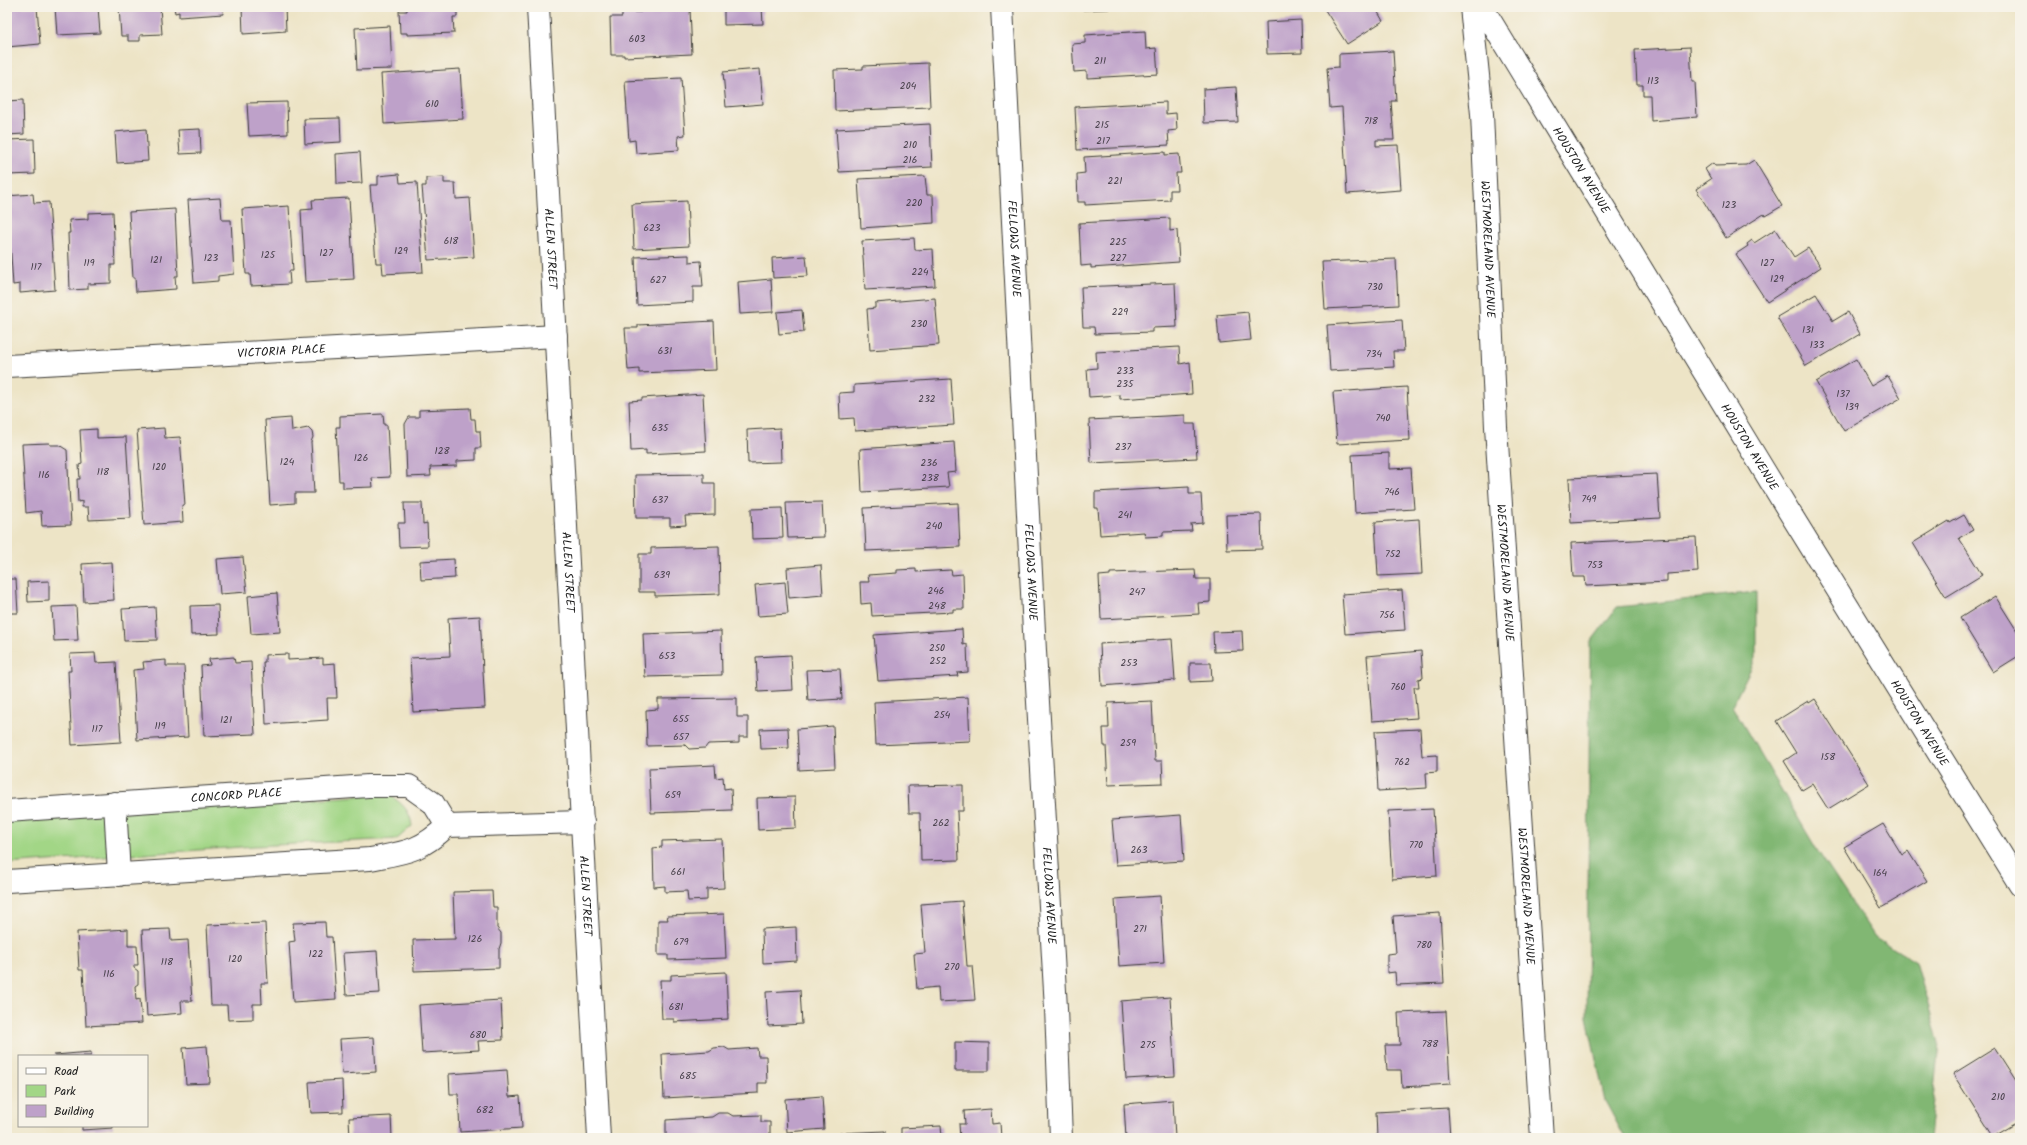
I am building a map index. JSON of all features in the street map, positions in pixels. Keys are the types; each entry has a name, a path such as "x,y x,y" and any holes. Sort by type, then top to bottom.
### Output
{"street":[{"name":"ALLEN STREET","path":"538,7 599,1138"},
{"name":"FELLOWS AVENUE","path":"1002,7 1035,651 1056,1008 1061,1138"},
{"name":"WESTMORELAND AVENUE","path":"1471,7 1482,114 1496,427 1542,1138"},
{"name":"HOUSTON AVENUE","path":"1482,7 1780,499 2020,885"},
{"name":"VICTORIA PLACE","path":"7,366 556,336"},
{"name":"CONCORD PLACE","path":"7,811 368,786 409,786 433,803 447,826"},
{"path":"116,803 119,875"},
{"path":"7,882 370,860 415,850 432,840 447,826 582,822"}],"green space":[{"path":"1756,592 1756,658 1732,706 1817,850 1875,937 1916,962 1939,1043 1929,1138 1625,1138 1605,1101 1587,1017 1590,643 1617,607"},
{"path":"388,794 404,807 411,820 412,826 397,839 254,846 7,864 7,820"}],"building":[{"path":"7,7 37,7 40,44 7,47"},
{"path":"55,7 98,7 100,33 57,35"},
{"path":"119,7 160,7 162,34 140,35 140,41 128,41 128,36 121,36"},
{"path":"174,7 222,7 223,14 179,17 179,12 175,13"},
{"path":"242,7 285,7 286,31 243,34"},
{"path":"407,7 457,7 457,17 453,17 454,33 407,35 407,33 400,33 399,11 407,11"},
{"path":"641,7 660,7 660,11 690,9 692,54 624,57 624,55 611,55 610,17 622,17 622,12 641,12"},
{"path":"724,7 762,7 763,24 724,25"},
{"path":"1083,7 1109,7 1109,9 1083,10"},
{"path":"1323,7 1375,7 1383,21 1347,44"},
{"path":"1301,20 1302,53 1267,54 1266,22"},
{"path":"390,26 392,69 357,70 355,28"},
{"path":"1145,31 1146,49 1156,48 1158,74 1087,78 1087,71 1074,72 1072,44 1085,43 1085,35"},
{"path":"1690,47 1692,82 1695,82 1697,117 1651,121 1650,95 1643,95 1643,85 1637,85 1635,50"},
{"path":"1393,51 1396,101 1391,101 1394,140 1376,140 1376,146 1398,145 1401,190 1347,194 1342,107 1330,108 1327,68 1339,67 1339,54"},
{"path":"928,63 930,107 835,111 834,70 863,69 863,66"},
{"path":"460,69 463,119 384,124 381,74"},
{"path":"760,69 763,104 726,107 723,72"},
{"path":"681,78 685,135 678,136 679,150 636,153 635,140 629,141 625,81"},
{"path":"1236,87 1238,122 1204,123 1203,89"},
{"path":"23,100 24,134 7,135 7,101"},
{"path":"287,102 288,134 249,136 247,103"},
{"path":"1166,102 1166,114 1176,113 1177,130 1168,131 1169,145 1077,150 1075,107"},
{"path":"340,118 341,142 305,144 304,119"},
{"path":"930,124 932,167 839,172 836,129"},
{"path":"146,129 148,161 117,163 115,132"},
{"path":"200,129 201,153 180,154 178,130"},
{"path":"34,139 35,174 7,175 7,140"},
{"path":"360,152 362,183 337,184 336,154"},
{"path":"1165,152 1165,155 1179,154 1181,173 1176,173 1177,190 1170,190 1170,200 1085,205 1085,202 1078,202 1077,174 1085,173 1084,157"},
{"path":"1754,160 1782,206 1765,216 1764,214 1726,238 1696,189 1711,179 1705,169 1713,163 1715,166 1746,165"},
{"path":"399,174 400,183 417,182 423,272 383,274 382,263 376,263 370,185 378,185 378,176"},
{"path":"925,176 927,195 933,195 934,223 861,228 858,179"},
{"path":"444,177 444,183 455,183 456,199 470,198 474,257 428,260 422,186 426,186 426,178"},
{"path":"33,194 34,203 49,202 55,290 20,293 20,284 13,285 7,196"},
{"path":"220,198 222,220 231,220 234,274 218,276 218,281 194,283 188,200"},
{"path":"349,198 354,279 305,282 301,210 313,209 312,200"},
{"path":"687,201 689,246 634,249 632,204"},
{"path":"289,206 293,271 289,271 290,284 251,286 250,274 246,274 242,209"},
{"path":"175,209 178,276 175,276 176,289 136,292 135,278 133,278 129,212"},
{"path":"113,212 115,265 111,265 111,283 88,284 88,289 70,290 69,220 88,219 88,213"},
{"path":"1170,218 1170,231 1177,230 1179,262 1091,268 1091,265 1081,266 1079,223"},
{"path":"1776,229 1794,257 1808,248 1821,267 1767,302 1736,254 1748,246 1747,244 1752,240 1754,243"},
{"path":"914,238 915,250 933,249 935,286 865,290 862,241"},
{"path":"689,255 689,262 701,261 703,287 693,287 693,302 637,305 635,257"},
{"path":"806,256 808,276 773,278 772,258"},
{"path":"1396,259 1398,305 1325,309 1322,262"},
{"path":"771,279 773,312 740,314 738,282"},
{"path":"1175,283 1177,327 1152,328 1152,332 1095,334 1094,327 1083,327 1081,287"},
{"path":"1816,294 1833,321 1848,312 1860,334 1806,366 1777,317"},
{"path":"935,298 939,345 870,350 867,309 875,308 875,303"},
{"path":"802,310 804,332 779,334 777,312"},
{"path":"1248,312 1251,340 1219,343 1217,315"},
{"path":"1402,320 1404,351 1393,351 1394,367 1330,371 1327,325"},
{"path":"714,321 716,370 639,373 639,369 628,370 625,328 638,328 638,325"},
{"path":"1179,347 1180,364 1190,362 1192,394 1120,399 1120,395 1089,397 1087,369 1097,368 1096,352"},
{"path":"1856,359 1871,386 1888,376 1901,398 1844,431 1816,382"},
{"path":"951,379 954,425 855,431 854,418 840,419 839,393 854,392 854,385"},
{"path":"1407,387 1410,440 1337,444 1333,392"},
{"path":"703,394 706,451 646,454 646,450 631,451 629,401 642,400 642,398"},
{"path":"470,408 471,419 475,419 476,431 480,431 481,448 476,448 476,460 457,461 457,466 430,467 431,476 407,477 405,424 409,417 419,417 419,410"},
{"path":"383,414 384,425 387,425 390,477 372,478 373,487 343,488 343,481 339,481 336,427 340,427 340,416"},
{"path":"1185,415 1185,424 1195,424 1197,458 1091,463 1089,420"},
{"path":"291,418 292,431 308,428 312,432 313,437 311,442 314,493 295,493 295,503 270,505 265,420"},
{"path":"164,428 165,438 180,437 185,505 182,505 183,522 144,525 137,430"},
{"path":"780,428 781,462 748,463 747,430"},
{"path":"97,429 97,438 126,437 131,518 89,520 88,507 82,507 82,501 78,502 77,479 80,479 79,465 82,464 80,430"},
{"path":"954,442 956,472 947,473 949,487 862,492 860,449"},
{"path":"49,443 50,445 59,445 67,450 71,525 42,526 41,511 26,513 22,444"},
{"path":"1389,453 1389,469 1411,468 1414,509 1355,513 1352,455"},
{"path":"704,474 704,483 715,483 715,515 685,516 686,525 670,526 670,518 636,518 635,475"},
{"path":"1657,474 1660,518 1571,523 1569,478"},
{"path":"1189,487 1189,494 1201,494 1203,523 1191,524 1192,531 1163,532 1163,536 1145,537 1144,532 1100,535 1098,508 1095,508 1095,492"},
{"path":"822,502 824,537 788,538 786,503"},
{"path":"404,503 422,503 423,524 427,523 428,546 399,547 398,523 405,523"},
{"path":"958,503 960,547 866,551 864,508"},
{"path":"782,508 783,538 752,539 751,509"},
{"path":"1261,514 1262,549 1227,550 1226,515"},
{"path":"1964,515 1973,530 1959,538 1982,575 1946,597 1913,543 1949,521 1950,523"},
{"path":"1419,519 1422,574 1378,576 1375,522"},
{"path":"1696,537 1698,572 1667,574 1667,582 1586,586 1585,577 1573,577 1571,543"},
{"path":"719,546 720,594 655,596 655,592 639,592 639,554 651,554 651,548"},
{"path":"243,557 247,592 220,594 217,559"},
{"path":"454,559 455,578 421,580 420,561"},
{"path":"112,562 114,600 84,602 82,564"},
{"path":"821,565 823,595 789,598 787,568"},
{"path":"916,569 916,572 951,570 952,575 963,574 964,609 953,609 953,612 872,616 871,603 861,604 860,582 869,582 868,575 897,573 897,570"},
{"path":"1195,570 1196,579 1210,579 1210,602 1198,603 1199,614 1101,619 1099,576 1110,575 1110,573"},
{"path":"7,579 16,579 18,613 7,613"},
{"path":"49,581 49,601 28,602 27,582"},
{"path":"785,582 788,614 758,616 755,585"},
{"path":"1402,590 1405,630 1345,634 1342,594"},
{"path":"277,593 280,632 251,634 248,596"},
{"path":"1995,596 2019,634 2020,633 2020,655 1993,672 1960,618"},
{"path":"218,605 219,634 191,635 190,606"},
{"path":"76,606 78,640 54,641 52,607"},
{"path":"155,607 157,640 124,641 122,609"},
{"path":"480,616 485,708 413,712 410,658 450,656 448,618"},
{"path":"962,629 963,645 967,644 968,672 957,673 958,676 878,681 874,635"},
{"path":"721,631 722,675 645,677 643,634"},
{"path":"1242,631 1243,651 1214,652 1213,632"},
{"path":"1172,639 1175,680 1102,686 1100,644"},
{"path":"1421,651 1423,678 1418,679 1419,687 1414,687 1417,718 1372,721 1367,656"},
{"path":"95,653 96,663 116,662 121,742 72,745 68,671 71,671 70,654"},
{"path":"288,654 288,660 323,658 323,664 335,663 337,698 327,698 328,720 266,724 263,662 265,662 265,655"},
{"path":"791,655 793,690 758,692 756,657"},
{"path":"234,657 235,663 251,662 255,734 204,736 201,666 210,665 209,659"},
{"path":"166,660 166,666 184,666 188,737 137,740 133,670 144,669 143,662"},
{"path":"1190,663 1211,663 1212,681 1190,682"},
{"path":"840,669 842,699 808,701 806,670"},
{"path":"968,697 970,741 876,745 874,702"},
{"path":"737,698 737,717 748,717 748,737 739,737 739,743 708,744 705,748 689,749 685,745 647,746 646,710 658,709 658,699"},
{"path":"1815,699 1869,784 1828,809 1812,784 1802,790 1784,761 1796,753 1776,721 1808,701 1809,703"},
{"path":"1152,701 1155,761 1162,761 1163,783 1108,785 1106,746 1104,746 1103,728 1109,728 1108,703"},
{"path":"833,726 835,768 799,770 797,729"},
{"path":"788,728 789,748 761,749 760,729"},
{"path":"1420,729 1422,756 1437,755 1437,772 1426,773 1427,788 1378,791 1375,731"},
{"path":"715,765 716,778 723,777 724,789 731,788 732,810 651,813 649,768"},
{"path":"963,785 963,811 957,811 959,860 921,861 920,813 909,813 908,786"},
{"path":"795,797 796,828 758,830 757,798"},
{"path":"1433,809 1437,876 1392,879 1388,811"},
{"path":"1181,815 1184,861 1116,865 1112,820"},
{"path":"1883,824 1902,855 1908,851 1927,881 1881,908 1844,847"},
{"path":"722,839 724,888 707,889 707,900 688,901 687,891 665,892 665,886 654,887 653,848 662,847 662,841"},
{"path":"492,891 493,907 497,907 497,928 501,933 499,968 414,971 413,940 455,939 453,892"},
{"path":"1160,896 1164,963 1119,966 1115,899"},
{"path":"962,901 967,966 972,966 975,1000 939,1002 938,987 917,989 914,954 925,953 921,904"},
{"path":"1440,913 1444,983 1396,985 1395,972 1387,973 1387,954 1396,953 1393,916"},
{"path":"724,914 726,958 668,960 668,955 658,955 658,920 668,920 667,916"},
{"path":"325,922 326,937 332,937 336,999 293,1002 289,942 295,941 293,923"},
{"path":"265,923 268,983 261,983 262,1004 253,1004 253,1019 228,1020 227,1005 211,1005 207,925"},
{"path":"796,927 797,961 763,963 762,929"},
{"path":"128,929 128,946 137,946 138,965 134,965 134,968 138,971 138,984 135,986 136,1000 140,999 142,1023 86,1026 83,970 79,970 77,932"},
{"path":"170,929 171,941 188,940 192,1001 181,1001 182,1013 147,1016 142,930"},
{"path":"377,951 380,993 346,995 343,953"},
{"path":"726,972 728,1019 674,1022 674,1019 662,1019 660,980 671,980 671,975"},
{"path":"800,990 802,1024 768,1026 766,992"},
{"path":"1170,997 1175,1076 1126,1079 1121,1001"},
{"path":"501,1000 503,1040 478,1041 479,1050 422,1053 419,1005"},
{"path":"1446,1011 1450,1084 1402,1087 1401,1070 1387,1070 1385,1045 1400,1045 1398,1013"},
{"path":"374,1037 376,1072 342,1074 340,1039"},
{"path":"955,1042 989,1043 989,1071 955,1071"},
{"path":"207,1046 210,1083 186,1084 183,1048"},
{"path":"724,1047 729,1050 757,1048 758,1056 766,1056 767,1083 758,1083 758,1093 664,1098 662,1054 709,1051 714,1048"},
{"path":"1995,1048 2020,1087 2020,1121 1993,1137 1953,1074"},
{"path":"91,1052 91,1055 54,1055"},
{"path":"507,1070 509,1097 520,1096 522,1128 460,1132 458,1094 450,1094 449,1074"},
{"path":"342,1080 343,1112 311,1113 309,1082"},
{"path":"822,1096 824,1129 787,1132 785,1099"},
{"path":"1173,1100 1175,1138 1126,1138 1124,1104"},
{"path":"1448,1108 1450,1138 1377,1138 1376,1112"},
{"path":"991,1109 992,1124 1000,1123 1001,1138 960,1138 959,1124 965,1124 964,1111"},
{"path":"718,1113 728,1113 733,1116 761,1115 761,1122 770,1122 770,1138 666,1138 666,1120 712,1117"},
{"path":"391,1116 392,1138 350,1138 349,1118"},
{"path":"941,1126 942,1138 901,1138 901,1128"},
{"path":"82,1127 113,1127 113,1128 82,1130"},
{"path":"885,1131 885,1138 840,1138 840,1133"}]}
